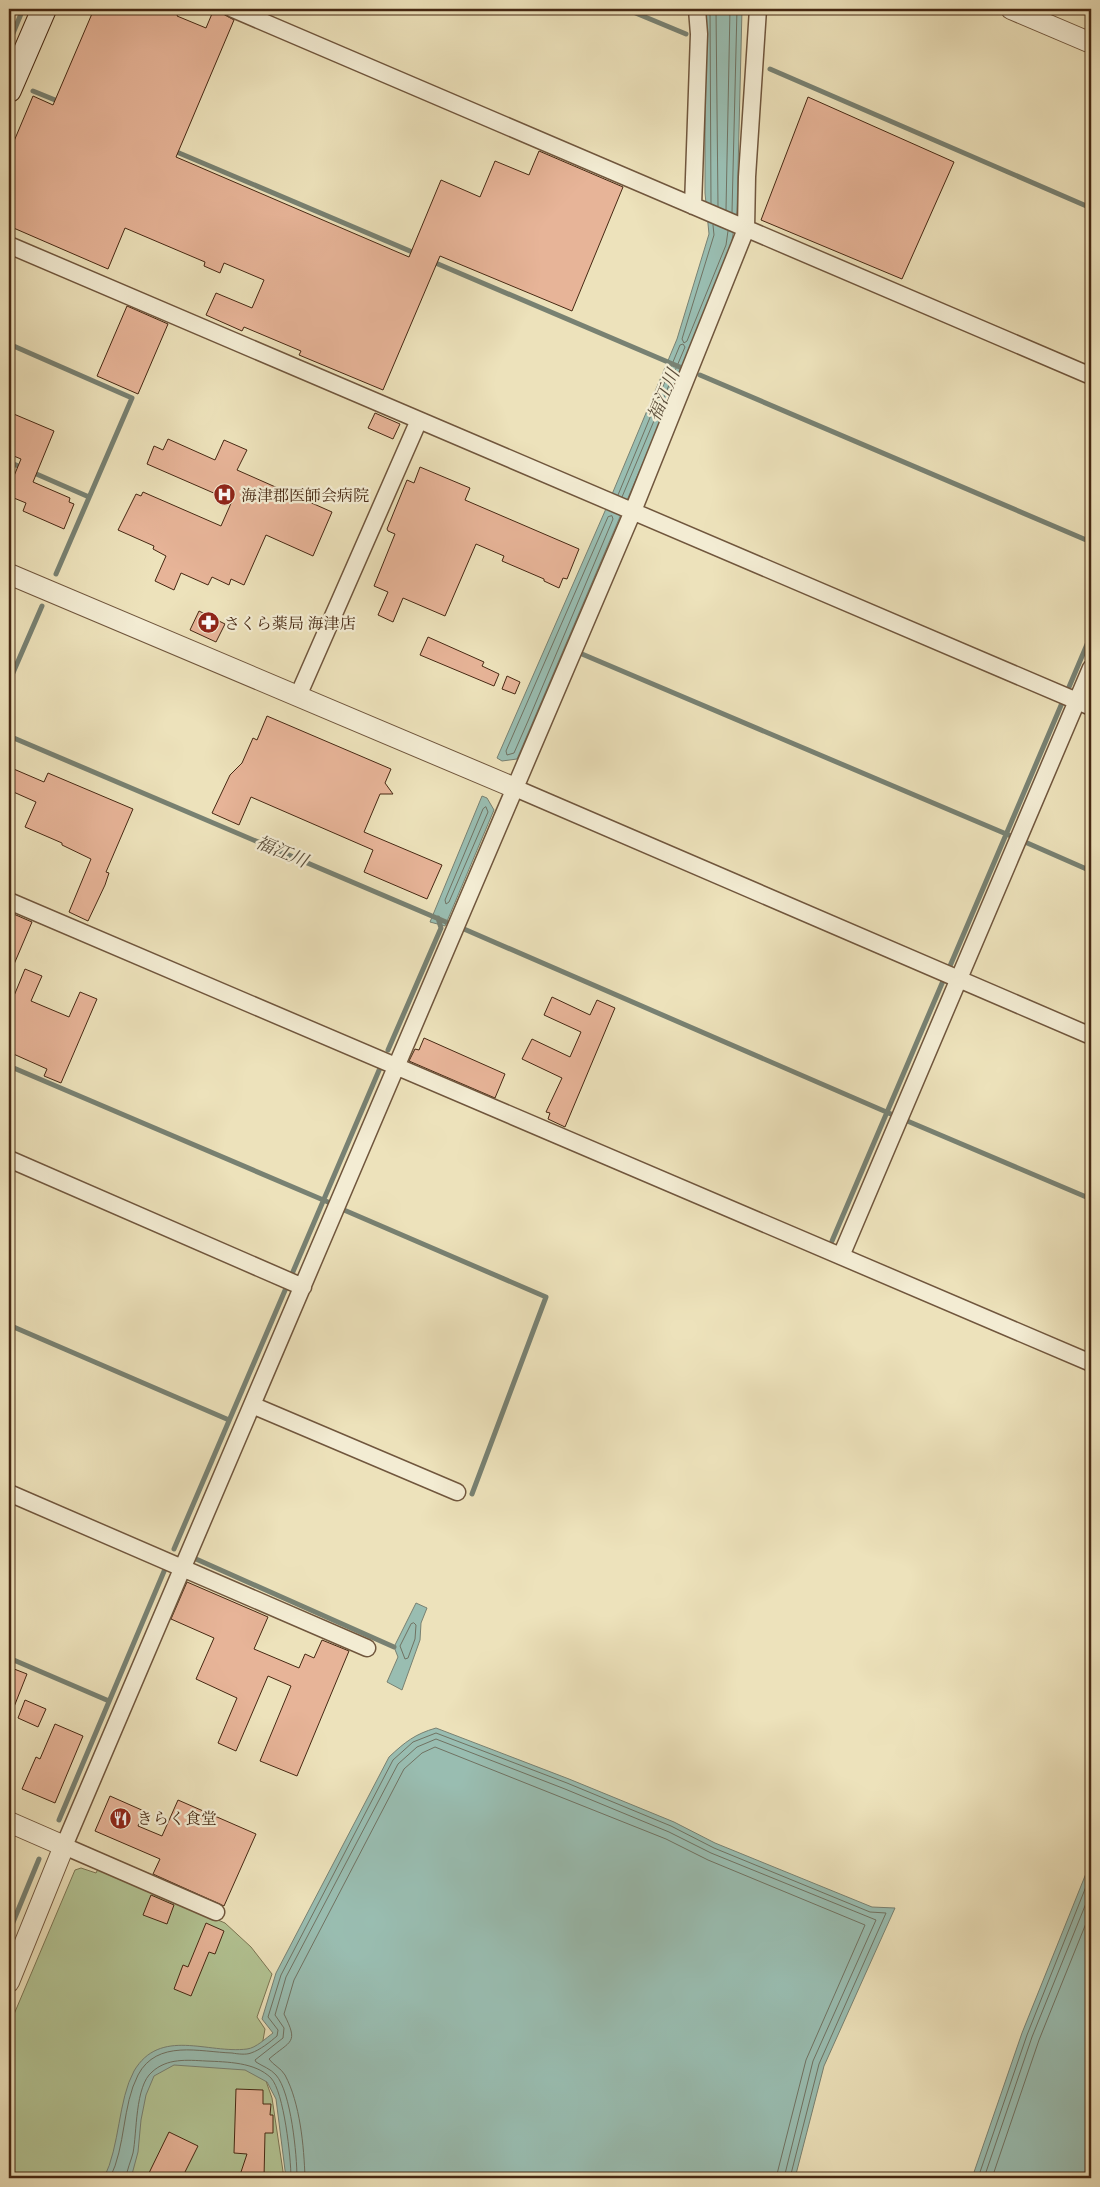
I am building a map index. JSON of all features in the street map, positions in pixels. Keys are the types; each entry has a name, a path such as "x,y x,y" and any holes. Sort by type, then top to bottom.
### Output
{"main road":[{"path":"9,87 44,9"}],"street":[{"path":"233,9 1091,376"},
{"path":"696,207 699,34 697,9"},
{"path":"9,1982 64,1846 515,788 630,510 742,227 758,9"},
{"path":"1011,9 1091,43"},
{"path":"9,245 1084,704"},
{"path":"298,696 419,420"},
{"path":"9,574 515,788 1091,1036"},
{"path":"841,1256 958,980 1084,704 1091,668"},
{"path":"9,901 1091,1362"},
{"path":"9,1159 303,1287"},
{"path":"252,1405 457,1492"},
{"path":"9,1493 367,1648"},
{"path":"9,1822 216,1912"}],"green space":[{"path":"81,1868 96,1873 98,1869 225,1923 251,1947 272,1974 257,2017 265,2029 262,2046 266,2081 272,2098 284,2178 9,2178 9,2026 75,1870"}],"water":[{"path":"705,9 742,9 737,211 731,246 659,425 517,759 502,761 497,758 605,511 677,339 709,234 705,193"},
{"path":"482,796 487,798 494,810 445,926 430,922"},
{"path":"416,1603 427,1608 421,1623 420,1640 402,1690 387,1682 398,1657 394,1647"},
{"path":"436,1728 674,1822 715,1843 872,1907 895,1908 824,2066 795,2178 286,2178 276,2099 267,2082 245,2070 174,2065 154,2076 146,2095 138,2152 131,2178 104,2178 113,2152 129,2083 134,2071 145,2058 157,2050 171,2046 186,2045 232,2050 247,2049 257,2045 273,2033 262,2019 276,1973 389,1757 411,1739"},
{"path":"1091,1861 1091,2178 972,2178 1022,2033"}],"building":[{"path":"94,9 180,9 177,16 206,28 214,9 234,20 176,157 409,257 441,180 480,197 495,161 529,175 539,151 623,187 572,311 440,256 383,390 299,355 301,351 244,327 242,331 206,315 216,293 252,308 264,280 224,263 220,273 204,266 205,262 125,228 108,269 9,226 9,153 33,96 53,105"},
{"path":"808,97 954,162 902,279 761,220"},
{"path":"127,306 168,324 138,394 97,376"},
{"path":"9,412 54,431 33,482 70,498 69,502 74,504 64,529 23,511 26,503 9,496 9,488 21,459 9,454"},
{"path":"375,413 400,424 393,439 368,428"},
{"path":"168,439 215,460 224,440 247,450 237,470 332,512 313,556 266,535 244,585 231,579 229,585 212,577 208,585 181,573 174,590 155,581 166,556 153,549 154,546 118,530 136,494 141,496 143,492 221,526 232,501 147,464 154,446 163,450"},
{"path":"420,467 470,488 465,500 579,549 567,579 563,578 559,588 544,581 544,579 502,561 504,556 476,544 445,616 403,598 393,622 378,615 388,592 374,586 395,534 387,529 407,480 414,483"},
{"name":"さくら薬局 海津店","path":"199,611 225,624 216,642 190,630"},
{"path":"428,637 484,662 482,666 499,674 494,686 420,655"},
{"path":"507,676 520,682 515,694 502,689"},
{"path":"267,716 391,769 385,783 393,794 380,794 364,832 442,865 427,899 364,872 373,850 251,797 239,825 212,813 230,775 242,763 253,738 257,740"},
{"path":"9,767 44,782 48,773 133,809 106,872 109,873 105,885 88,921 69,912 91,859 62,845 62,843 25,827 36,802 9,790"},
{"path":"9,912 32,922 9,976"},
{"path":"25,969 42,976 31,1001 69,1017 80,992 97,999 61,1083 44,1076 47,1069 9,1052 9,1008"},
{"path":"552,997 590,1015 597,1000 615,1008 565,1127 548,1119 550,1113 546,1112 562,1078 522,1059 532,1039 570,1057 581,1032 544,1015"},
{"path":"424,1038 505,1074 495,1098 409,1061 415,1049 419,1050"},
{"path":"187,1582 268,1617 254,1649 299,1668 305,1654 314,1658 322,1640 349,1651 297,1776 260,1761 291,1686 268,1676 236,1751 218,1743 237,1698 196,1679 214,1638 171,1619"},
{"path":"9,1667 27,1674 10,1717 9,1717"},
{"path":"25,1700 46,1709 38,1727 18,1718"},
{"path":"55,1724 83,1736 55,1803 22,1789 36,1757 40,1759"},
{"path":"110,1796 144,1811 138,1826 162,1836 178,1800 256,1834 224,1906 153,1874 160,1859 95,1831"},
{"path":"151,1895 174,1905 167,1924 143,1915"},
{"path":"206,1923 224,1931 215,1954 209,1952 191,1996 174,1989 183,1965 188,1967"},
{"path":"236,2089 263,2090 263,2104 271,2104 270,2115 273,2115 273,2133 265,2133 264,2178 239,2178 247,2154 234,2153"},
{"path":"169,2132 198,2146 182,2178 161,2178 149,2173"}],"waterway":[{"path":"9,43 23,9"},
{"path":"626,9 686,34"},
{"path":"770,69 1091,208"},
{"path":"33,91 60,102"},
{"path":"172,150 417,254"},
{"path":"431,261 682,368"},
{"path":"9,344 132,398 56,574"},
{"path":"700,375 1091,542"},
{"path":"9,462 89,497"},
{"path":"9,682 42,606"},
{"path":"1069,687 1091,635"},
{"path":"582,654 1011,836"},
{"path":"950,966 1062,703"},
{"name":"福江川","path":"9,736 446,922"},
{"path":"1025,842 1091,871"},
{"path":"388,1050 441,928 438,918"},
{"path":"464,929 891,1114"},
{"path":"832,1241 943,981"},
{"path":"9,1066 328,1202"},
{"path":"292,1274 380,1068"},
{"path":"905,1120 1091,1199"},
{"path":"344,1210 546,1297 472,1494"},
{"path":"174,1549 286,1288"},
{"path":"9,1325 229,1420"},
{"path":"196,1559 394,1647"},
{"path":"59,1820 165,1569"},
{"path":"9,1658 109,1701"},
{"path":"9,1932 39,1859"}],"place":[{"name":"海津郡医師会病院","path":"225,495"},
{"name":"さくら薬局 海津店","path":"208,623"},
{"name":"きらく食堂","path":"121,1818"}]}
